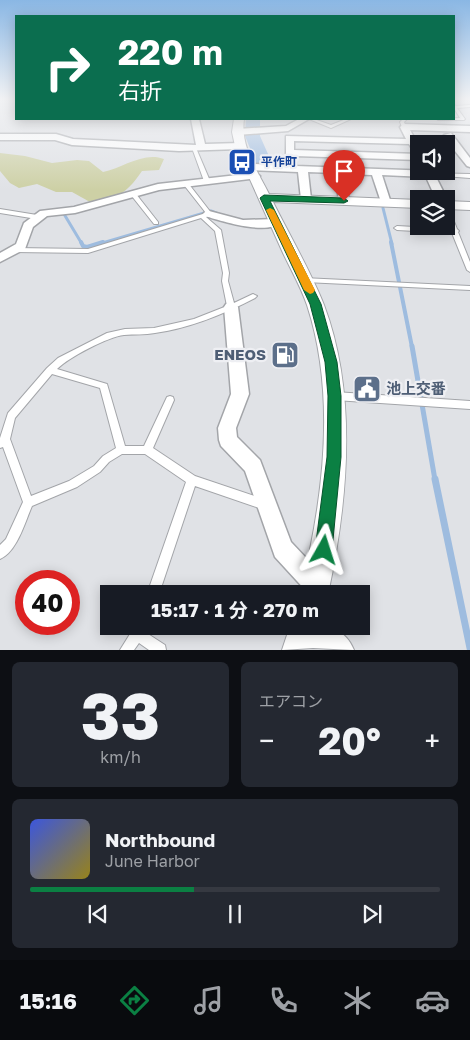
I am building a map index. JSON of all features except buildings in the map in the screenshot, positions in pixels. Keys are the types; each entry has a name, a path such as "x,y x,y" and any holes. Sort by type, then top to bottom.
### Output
{"street":[{"path":"195,129 198,148"},
{"path":"0,137 56,138 72,142 198,148 238,132 271,129"},
{"path":"288,129 291,168"},
{"path":"238,132 264,198 315,304 331,362 335,396 334,457 324,550 316,585"},
{"path":"290,138 410,142"},
{"path":"349,140 354,171"},
{"path":"455,145 470,164"},
{"path":"291,152 410,155"},
{"path":"0,258 21,246 26,236 28,225 44,213 75,210 158,187 207,181 252,171 291,168 410,173"},
{"path":"303,169 306,199"},
{"path":"339,170 344,201"},
{"path":"376,172 386,203"},
{"path":"264,198 410,204"},
{"path":"455,207 470,206"},
{"path":"205,215 242,224 275,222"},
{"path":"231,307 240,394 227,428 228,440 253,466 283,549 312,585"},
{"path":"298,650 303,635"},
{"path":"318,635 339,650"}],"lane":[{"path":"198,148 207,181"},
{"path":"455,175 470,176"},
{"path":"186,184 205,215 218,230 226,273 225,281 231,307"},
{"path":"134,195 156,223"},
{"path":"0,211 37,217"},
{"path":"14,250 88,251 205,215"},
{"path":"397,228 456,232 470,270"},
{"path":"305,280 470,288"},
{"path":"28,502 2,442 11,416 50,370 61,360 110,335 125,332 154,331 196,321 253,296"},
{"path":"50,370 104,386 121,450"},
{"path":"335,396 470,405"},
{"path":"147,450 170,400"},
{"path":"0,553 10,543 28,502 73,484 121,450 147,450 192,480 266,506"},
{"path":"156,585 192,480"},
{"path":"126,650 136,635"},
{"path":"145,635 160,650"}],"green space":[{"path":"0,153 25,156 52,163 77,160 89,161 103,172 149,157 164,159 159,170 142,171 130,186 120,194 90,202 72,192 56,192 37,184 19,188 10,183 0,171"}],"waterway":[{"path":"252,129 252,136 264,163"},
{"path":"383,208 392,244"},
{"path":"99,244 211,211 221,215"},
{"path":"64,214 82,244"},
{"path":"82,244 87,247 103,242"},
{"path":"391,242 412,347"},
{"path":"412,346 435,480"},
{"path":"435,479 470,648"}],"slow traffic":[{"path":"270,210 310,290"}],"place":[{"name":"平作町","path":"242,162"},
{"name":"ENEOS","path":"285,355"},
{"name":"池上交番","path":"367,389"}],"route":[{"path":"324,550 334,457 335,396 331,362 315,304 264,198 344,201"}]}
